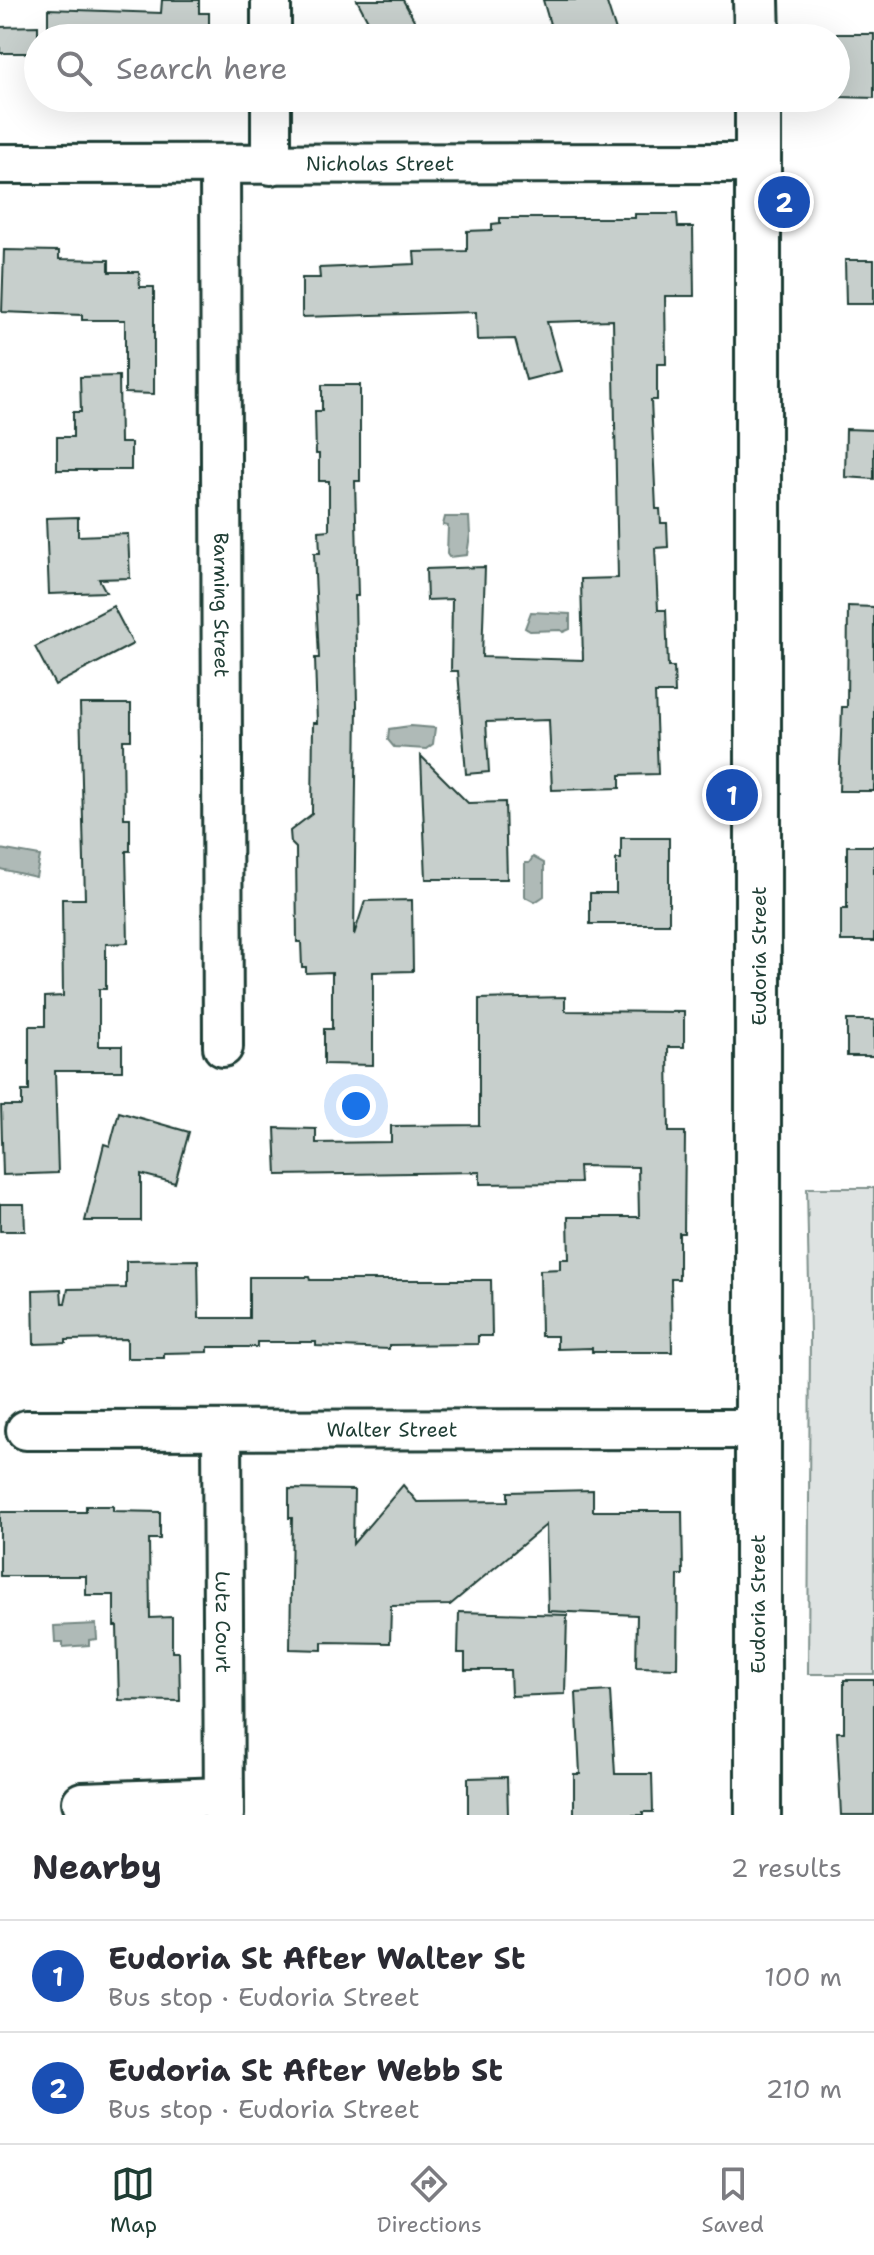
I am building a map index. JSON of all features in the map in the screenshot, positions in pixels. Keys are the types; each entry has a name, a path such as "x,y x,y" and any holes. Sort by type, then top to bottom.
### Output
{"main road":[{"path":"756,0 757,24"},
{"name":"Eudoria Street","path":"758,112 758,1815"}],"street":[{"path":"271,0 271,24"},
{"path":"271,112 271,165"},
{"name":"Nicholas Street","path":"0,164 758,163"},
{"name":"Barming Street","path":"220,165 223,1047"},
{"name":"Walter Street","path":"26,1430 758,1429"},
{"name":"Lutz Court","path":"222,1430 224,1806"},
{"path":"82,1802 224,1806"}],"shaded area":[{"path":"445,517 469,517 467,555 449,557 447,554 448,526 443,525"},
{"path":"531,612 570,614 570,629 563,632 530,631 525,628"},
{"path":"410,726 435,728 433,744 426,749 394,747 388,740 389,729"},
{"path":"0,849 40,856 36,877 0,869"},
{"path":"533,857 544,863 544,896 535,902 525,897 525,863"},
{"path":"807,1188 874,1188 874,1674 808,1674 810,1334"},
{"path":"96,1624 97,1639 89,1640 89,1645 63,1647 63,1642 55,1642 54,1626"}],"building":[{"path":"162,0 199,0 199,13 209,13 209,24 48,24 48,9 161,13"},
{"path":"357,0 403,0 416,24 370,24"},
{"path":"543,0 606,0 614,24 550,24"},
{"path":"24,26 24,53 0,53 0,27"},
{"path":"850,34 874,34 874,98 850,97"},
{"path":"635,214 677,214 678,227 693,227 694,296 665,296 666,364 657,364 657,400 651,400 656,509 660,509 661,523 667,523 668,547 655,548 658,610 666,610 668,667 674,667 675,693 655,693 658,774 620,775 620,788 552,790 549,720 486,722 489,772 466,774 458,671 451,671 452,599 427,600 426,569 485,567 482,657 583,660 581,579 618,578 613,320 547,322 561,371 526,380 515,339 477,340 476,312 302,317 302,278 320,278 319,268 415,264 414,252 467,251 467,231 492,230 492,224 500,223 500,218 635,218"},
{"path":"4,250 59,251 59,259 109,260 109,272 139,272 140,287 154,287 154,394 125,393 125,320 82,320 82,315 2,312"},
{"path":"845,260 874,260 874,304 846,304"},
{"path":"119,376 120,443 131,443 131,470 57,470 57,437 73,437 73,412 81,412 80,377"},
{"path":"322,385 360,385 360,481 355,481 358,596 355,596 354,935 365,901 412,900 413,971 373,972 373,1065 324,1064 324,1029 332,1029 332,972 306,973 306,967 302,967 301,942 297,942 296,848 291,843 290,831 312,814 313,723 317,723 315,658 319,658 314,553 320,553 319,531 329,530 329,481 319,481 319,454 316,454 315,411 322,411"},
{"path":"846,429 874,430 874,479 845,477"},
{"path":"78,517 78,536 128,534 130,578 99,579 106,592 49,594 46,518"},
{"path":"113,606 133,644 55,685 35,647"},
{"path":"848,606 874,607 874,791 839,791 842,707 847,707"},
{"path":"80,704 131,704 131,740 123,740 124,818 130,818 130,851 126,851 128,943 106,944 106,989 99,989 99,1046 122,1046 122,1071 55,1071 58,1173 3,1175 1,1106 22,1106 22,1091 29,1091 29,1026 45,1026 45,997 63,996 62,899 85,899"},
{"path":"421,756 468,803 505,802 507,879 426,879"},
{"path":"621,838 669,838 669,924 590,924 590,893 616,893 616,859 621,859"},
{"path":"847,846 874,846 874,941 841,941 841,909 847,909"},
{"path":"565,997 565,1011 684,1012 684,1047 668,1047 669,1132 685,1132 684,1233 679,1233 679,1279 671,1279 672,1352 557,1349 557,1336 541,1336 540,1270 560,1269 560,1259 569,1259 568,1217 639,1217 638,1167 579,1166 580,1183 480,1184 480,1172 277,1175 275,1128 316,1129 316,1143 391,1142 391,1126 479,1125 479,999"},
{"path":"847,1020 874,1020 874,1056 847,1056"},
{"path":"119,1112 189,1132 175,1183 141,1174 141,1221 85,1221 104,1144 110,1146"},
{"path":"0,1204 24,1204 25,1231 0,1231"},
{"path":"198,1260 199,1318 249,1318 249,1277 491,1280 492,1336 478,1336 478,1344 389,1345 389,1349 316,1346 316,1342 257,1342 257,1347 208,1347 208,1352 164,1353 164,1358 127,1358 127,1339 34,1344 33,1290 61,1289 62,1303 65,1303 68,1289 126,1288 126,1261"},
{"path":"403,1485 417,1502 508,1501 508,1492 593,1490 593,1511 682,1511 683,1575 678,1575 677,1668 636,1667 637,1615 548,1611 546,1525 450,1605 391,1606 390,1643 322,1642 322,1650 290,1649 292,1518 289,1518 289,1489 354,1490 353,1544"},
{"path":"86,1506 113,1506 113,1511 160,1512 160,1539 149,1539 150,1618 172,1617 172,1652 179,1652 180,1701 119,1700 114,1595 86,1595 86,1576 0,1576 0,1512 86,1512"},
{"path":"459,1612 567,1615 565,1694 511,1696 510,1670 465,1670 465,1653 458,1653"},
{"path":"844,1680 874,1680 874,1815 841,1815 837,1732 844,1732"},
{"path":"610,1691 615,1774 652,1774 653,1812 643,1812 643,1815 574,1815 574,1774 580,1774 576,1693"},
{"path":"507,1777 508,1815 468,1815 468,1778"}],"place":[{"name":"Eudoria St After Webb St","path":"784,202"},
{"name":"Eudoria St After Walter St","path":"732,795"}]}
